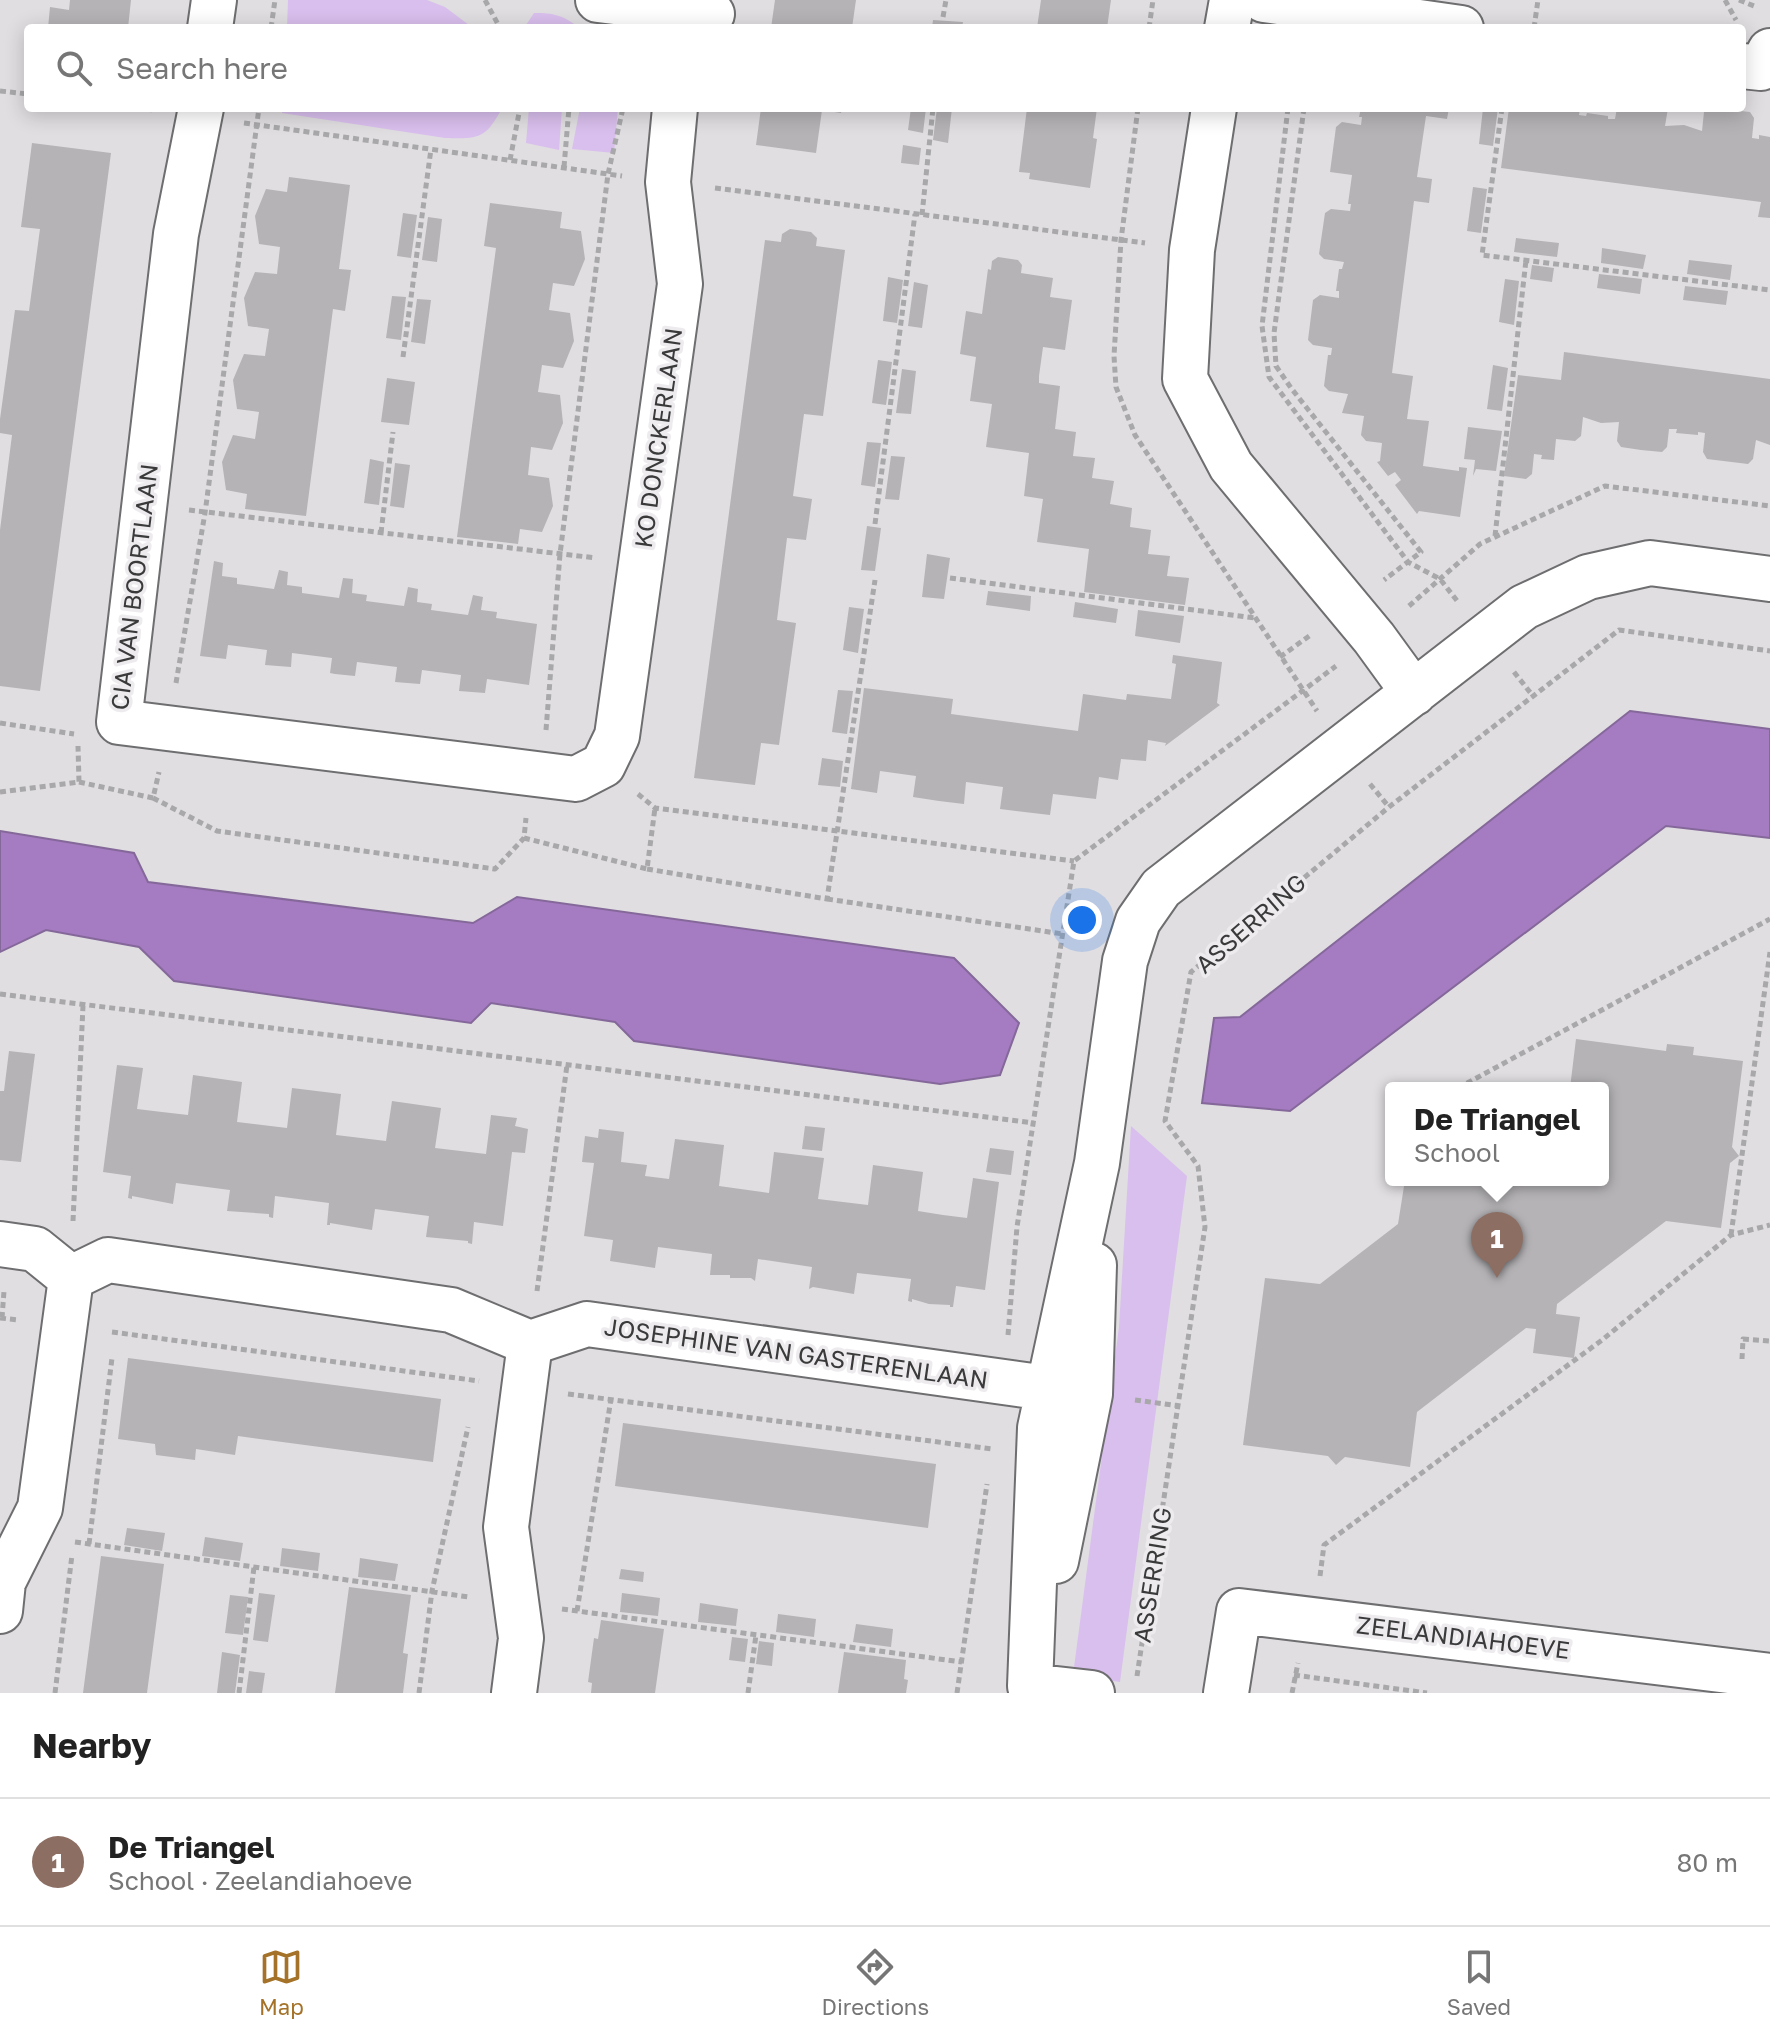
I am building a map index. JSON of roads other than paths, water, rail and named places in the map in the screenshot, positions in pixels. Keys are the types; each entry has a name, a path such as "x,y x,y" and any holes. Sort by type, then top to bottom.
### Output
{"street":[{"path":"211,24 214,0"},
{"path":"598,0 710,14"},
{"path":"1228,24 1232,0"},
{"path":"1264,0 1433,24"},
{"path":"1746,66 1761,68 1770,51"},
{"name":"CIA VAN BOORTLAAN","path":"200,112 176,234 119,722 576,779 603,765"},
{"name":"KO DONCKERLAAN","path":"603,765 617,736 680,284 668,182 675,112"},
{"path":"1213,112 1192,250 1185,379 1231,466 1348,607 1414,693"},
{"path":"1030,1689 1040,1428 1097,1163 1125,961 1138,921 1161,888 1524,607 1588,577 1650,563 1770,579"},
{"path":"1030,1689 1090,1394 1097,1163"},
{"path":"0,1244 35,1249 71,1278"},
{"path":"71,1278 108,1260 451,1310 530,1343 506,1527 521,1638 514,1693"},
{"path":"0,1611 3,1582 40,1508 71,1278"},
{"name":"JOSEPHINE VAN GASTERENLAAN","path":"530,1343 587,1324 1090,1394"},
{"name":"ZEELANDIAHOEVE","path":"1226,1693 1239,1611 1732,1677"},
{"path":"1030,1689 1092,1693"}],"place":[{"name":"De Triangel","path":"1497,1278"}]}
